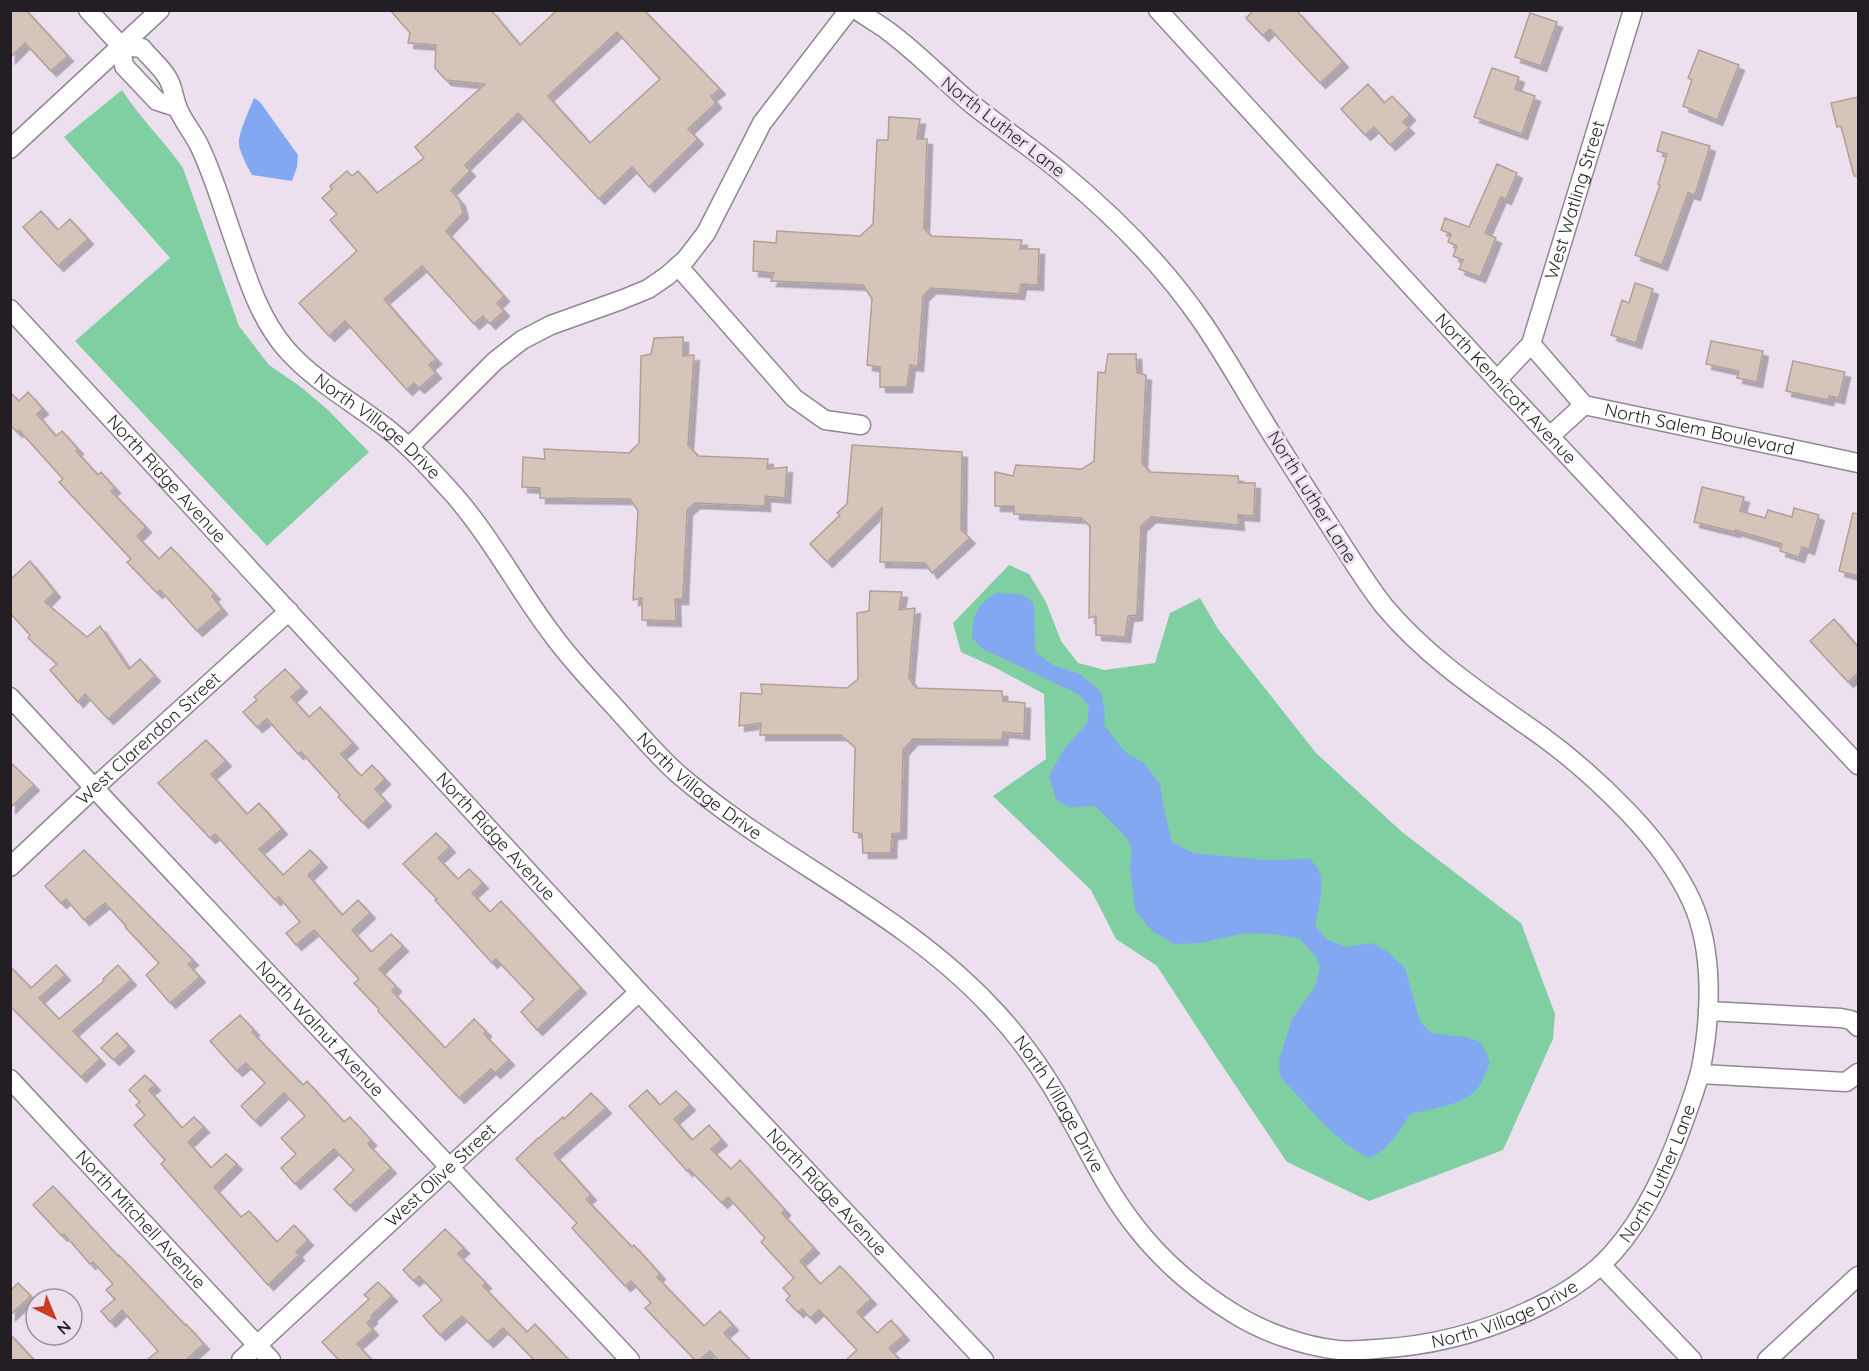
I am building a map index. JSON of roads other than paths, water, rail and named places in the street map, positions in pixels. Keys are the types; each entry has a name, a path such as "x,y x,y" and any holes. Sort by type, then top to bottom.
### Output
{"street":[{"path":"88,10 121,46"},
{"path":"10,149 160,10"},
{"path":"409,447 495,361 522,340 552,325 648,289 678,266 706,233 762,123 849,10"},
{"name":"North Luther Lane","path":"857,10 887,30 968,101 1063,173 1142,248 1172,282 1206,327 1358,570 1392,616 1471,688 1539,734 1576,763 1620,804 1674,867 1696,909 1709,971 1708,1011 1700,1074 1674,1149 1659,1182 1627,1234 1601,1265"},
{"name":"North Kennicott Avenue","path":"1158,10 1497,380 1858,765"},
{"name":"West Watling Street","path":"1497,380 1532,344 1633,10"},
{"name":"North Village Drive","path":"176,107 157,101 124,66 121,46 142,48 171,82 176,107 195,136 208,166 257,304 270,329 301,364 409,447 460,502 484,532 549,631 591,682 653,750 682,777 730,814 915,939 953,969 992,1008 1017,1037 1052,1086 1105,1181 1135,1226 1161,1255 1193,1284 1239,1318 1270,1332 1338,1355 1400,1354 1479,1331 1515,1317 1551,1300 1601,1265"},
{"path":"678,266 794,398 825,420 861,425"},
{"name":"North Ridge Avenue","path":"10,309 639,992 984,1360"},
{"path":"1532,344 1584,405"},
{"name":"North Salem Boulevard","path":"1550,436 1584,405 1858,463"},
{"name":"West Clarendon Street","path":"10,867 289,611"},
{"name":"North Walnut Avenue","path":"10,697 630,1360"},
{"name":"West Olive Street","path":"241,1360 639,992"},
{"path":"1708,1011 1841,1018 1851,1020 1858,1027"},
{"path":"1700,1074 1846,1082 1858,1073"},
{"name":"North Mitchell Avenue","path":"10,1078 271,1360"},
{"path":"1601,1265 1692,1360"},
{"path":"1767,1360 1858,1276"}],"water":[{"path":"254,98 260,102 298,155 292,181 252,175 244,160 239,140"},
{"path":"996,593 1021,594 1033,602 1036,653 1053,665 1080,674 1101,692 1105,712 1104,725 1120,746 1130,756 1143,762 1160,784 1172,842 1193,853 1265,860 1310,859 1321,877 1315,925 1326,939 1346,947 1373,943 1389,953 1405,968 1420,1021 1431,1033 1465,1037 1481,1042 1490,1062 1480,1085 1474,1092 1457,1102 1409,1115 1393,1140 1370,1158 1345,1143 1322,1122 1280,1077 1279,1061 1292,1019 1315,987 1320,966 1315,955 1300,939 1274,934 1245,933 1201,943 1174,944 1152,931 1135,910 1130,868 1132,850 1127,838 1095,806 1069,807 1056,800 1049,776 1064,749 1087,723 1089,706 1078,694 983,649 972,638 977,611"}]}
